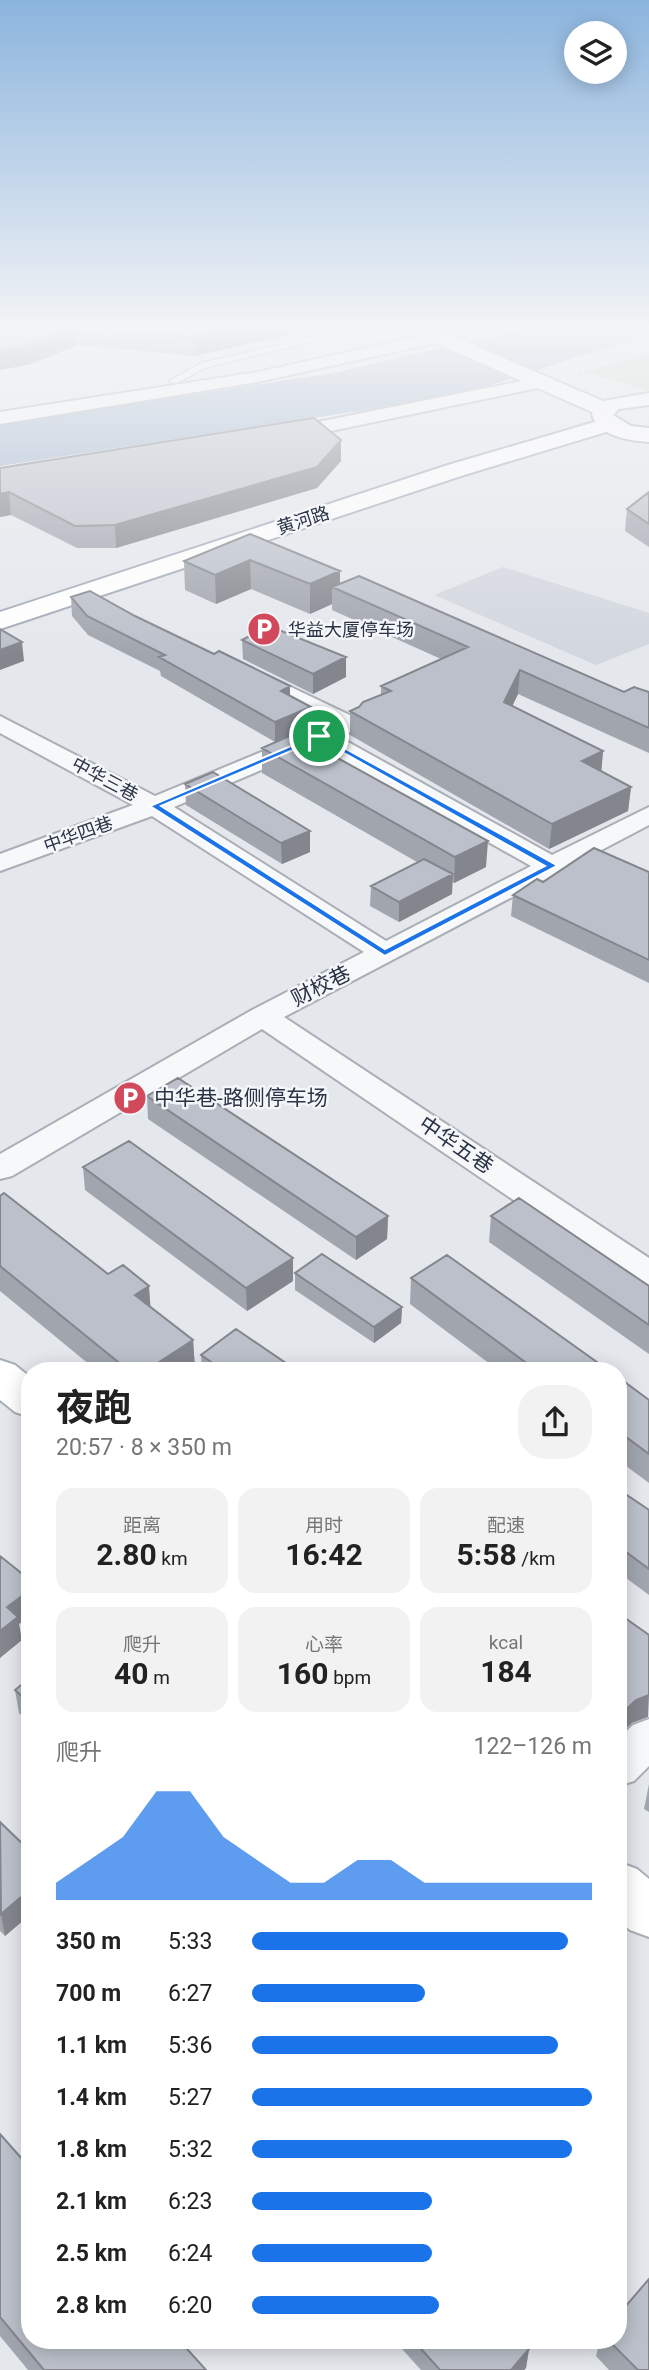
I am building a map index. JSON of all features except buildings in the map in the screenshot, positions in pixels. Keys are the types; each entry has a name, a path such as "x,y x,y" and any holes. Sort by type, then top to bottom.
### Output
{"main road":[{"name":"黄河路","path":"0,621 554,436"},
{"path":"0,1376 21,1394"},
{"path":"627,1894 649,1912"}],"street":[{"path":"259,439 280,436"},
{"path":"244,539 282,555"},
{"path":"85,591 121,609"},
{"name":"中华四巷","path":"0,863 154,806 349,724 229,664"},
{"name":"中华三巷","path":"0,723 154,806 385,953"},
{"path":"319,736 552,866"},
{"name":"财校巷","path":"0,1168 263,1016 649,815"},
{"name":"中华五巷","path":"263,1016 649,1275"},
{"path":"627,1759 649,1738"}],"shaded area":[{"path":"503,567 649,613 649,644 596,665 434,595"}],"water":[{"path":"0,436 198,436 0,466"}],"place":[{"name":"华益大厦停车场","path":"264,629"},
{"name":"中华巷-路侧停车场","path":"130,1098"}],"route":[{"path":"319,736 552,866 385,953 154,806 319,736"}]}
